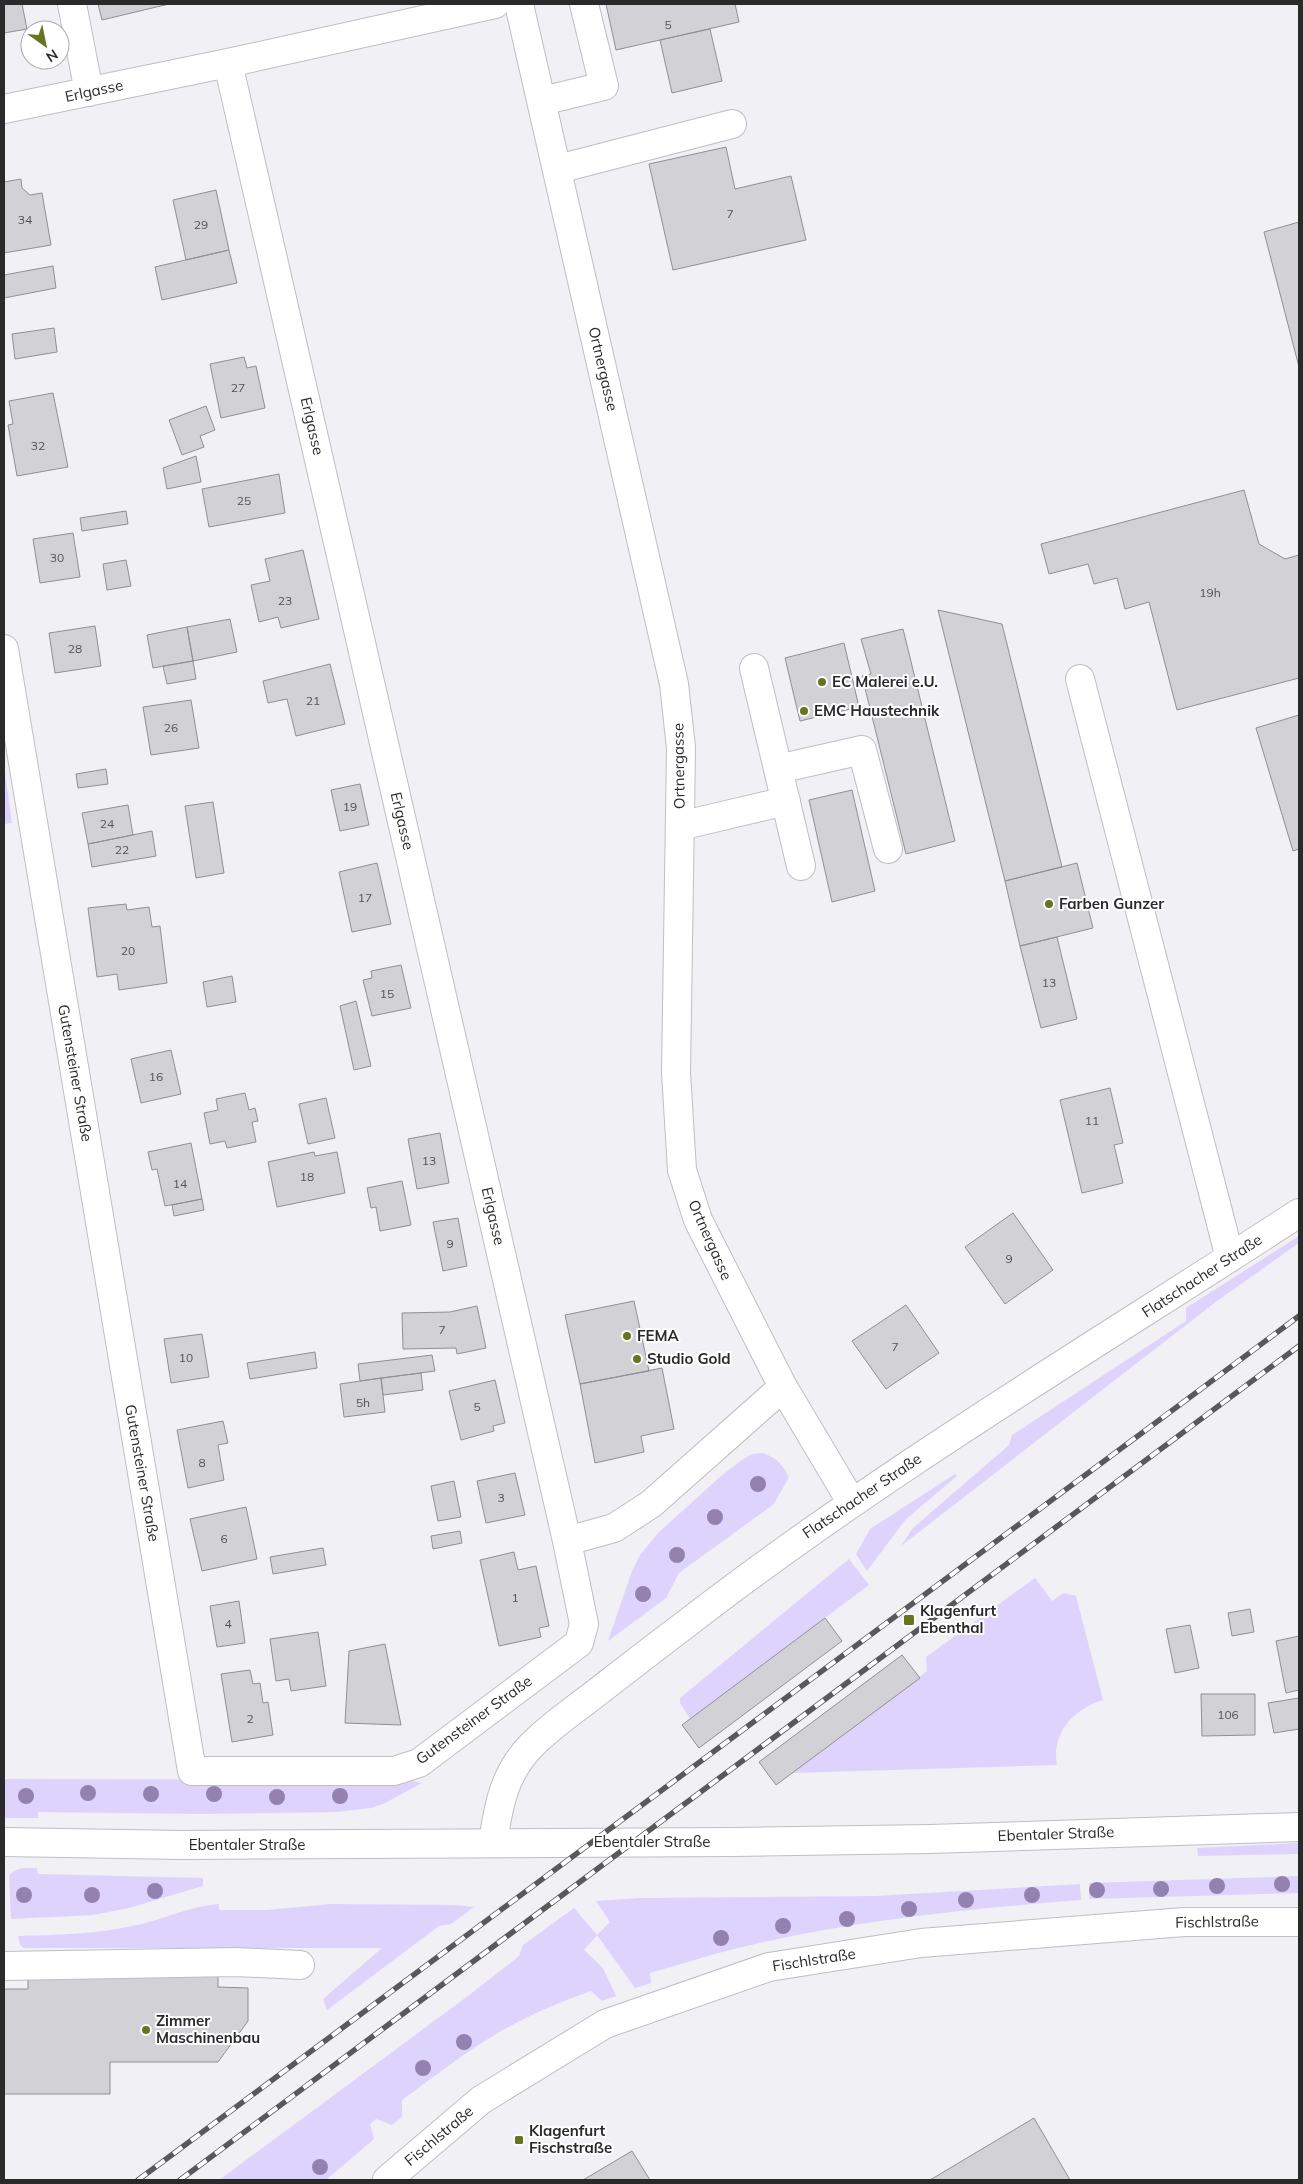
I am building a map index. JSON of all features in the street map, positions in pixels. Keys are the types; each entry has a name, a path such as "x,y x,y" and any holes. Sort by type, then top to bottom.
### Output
{"street":[{"path":"72,4 89,92"},
{"path":"228,63 495,4"},
{"name":"Ortnergasse","path":"519,4 558,168 674,684 681,748 676,1073 682,1170 698,1220 783,1387 852,1503"},
{"path":"542,101 604,86 584,4"},
{"name":"Erlgasse","path":"4,109 228,63 567,1541"},
{"path":"558,168 732,124"},
{"name":"Gutensteiner Straße","path":"4,649 192,1771 394,1771 419,1763 578,1643 584,1624 567,1541"},
{"path":"754,668 801,866"},
{"path":"1080,679 1230,1258"},
{"path":"778,769 862,750 888,849"},
{"path":"680,826 786,801"},
{"name":"Flatschacher Straße","path":"493,1843 500,1801 517,1763 530,1747 568,1715 736,1585 852,1503 985,1414 1299,1213"},
{"path":"567,1541 614,1528 651,1504 783,1387"},
{"name":"Ebentaler Straße","path":"4,1842 183,1845 724,1842 930,1839 1299,1827"},
{"name":"Fischlstraße","path":"391,2179 481,2100 605,2024 769,1967 931,1942 1184,1922 1299,1922"},
{"path":"4,1966 236,1962 300,1965"}],"shaded area":[{"path":"4,765 12,823 4,824"},
{"path":"1299,1236 1299,1243 1217,1301 901,1546 913,1528 1009,1445 1012,1435 1186,1321 1186,1308"},
{"path":"763,1453 779,1462 789,1477 774,1504 679,1573 666,1598 608,1641 632,1571 640,1555 658,1533 721,1476 742,1460 752,1454"},
{"path":"955,1474 957,1476 906,1519 867,1571 856,1554 870,1529"},
{"path":"849,1559 869,1585 690,1719 680,1703 680,1698"},
{"path":"1035,1578 1052,1601 1064,1593 1076,1596 1103,1700 1082,1710 1066,1724 1057,1743 1057,1765 792,1773 927,1671 926,1657"},
{"path":"4,1779 408,1780 422,1783 383,1804 371,1808 337,1812 201,1814 38,1812 38,1818 4,1818"},
{"path":"1299,1843 1299,1854 1198,1856 1197,1848"},
{"path":"22,1868 37,1868 38,1874 203,1878 203,1886 129,1908 93,1915 11,1919 9,1875"},
{"path":"1299,1876 1299,1893 1089,1899 1089,1883"},
{"path":"1080,1884 1081,1900 906,1917 777,1939 650,1973 651,1983 635,1988 597,1935 610,1922 596,1901 640,1898 875,1896"},
{"path":"219,1904 219,1910 267,1910 331,1904 456,1905 474,1907 451,1924 439,1926 327,2010 323,1999 382,1948 24,1948 20,1945 18,1936 78,1934 122,1928 198,1907"},
{"path":"574,1908 597,1935 584,1950 603,1968 616,1996 602,2001 591,1991 540,2011 492,2037 402,2100 402,2117 392,2125 376,2119 370,2124 374,2139 326,2180 219,2180 468,1996 519,1956 523,1945"}],"building":[{"path":"4,4 22,4 25,20 20,20 20,30 4,33"},
{"path":"98,4 169,4 102,20"},
{"path":"606,4 735,4 739,22 616,50"},
{"path":"710,29 722,81 672,93 660,40"},
{"path":"726,147 735,189 791,176 806,240 673,270 649,164"},
{"path":"21,179 22,188 30,195 42,193 51,245 4,253 4,182"},
{"path":"216,190 229,250 186,260 173,200"},
{"path":"1299,222 1299,367 1264,232"},
{"path":"229,250 237,283 162,300 155,267"},
{"path":"53,266 56,288 4,298 4,275"},
{"path":"54,328 57,352 15,359 12,334"},
{"path":"244,357 247,368 256,366 265,408 221,418 210,364"},
{"path":"53,393 68,467 17,476 8,425 13,424 9,401"},
{"path":"206,406 215,430 200,436 204,447 182,455 169,420"},
{"path":"196,456 201,482 167,489 163,468"},
{"path":"279,474 285,513 209,527 202,489"},
{"path":"1244,490 1259,544 1285,559 1299,555 1299,678 1177,710 1149,602 1125,609 1117,578 1094,584 1088,564 1049,574 1041,544"},
{"path":"126,511 128,524 82,531 80,518"},
{"path":"73,533 80,577 40,583 33,539"},
{"path":"303,550 319,619 281,628 278,617 259,622 251,585 270,581 265,559"},
{"path":"126,560 131,586 107,590 103,564"},
{"path":"938,610 1002,624 1062,867 1005,881"},
{"path":"230,619 237,652 193,661 187,627"},
{"path":"95,626 101,666 55,673 49,633"},
{"path":"187,627 193,661 153,668 147,635"},
{"path":"903,629 955,841 906,854 862,676 871,674 861,639"},
{"name":"EC Malerei e.U.","path":"844,643 859,707 800,721 785,658"},
{"path":"193,661 196,679 167,684 163,666"},
{"path":"330,664 345,724 296,736 287,699 268,703 263,681"},
{"path":"191,700 199,748 151,755 143,707"},
{"path":"1299,715 1299,849 1293,851 1256,728"},
{"path":"106,769 108,784 78,788 76,774"},
{"path":"360,784 369,825 340,831 331,790"},
{"path":"852,790 875,891 832,902 809,800"},
{"path":"213,802 224,873 196,878 185,806"},
{"path":"128,805 133,835 88,844 82,813"},
{"path":"152,831 156,856 92,867 88,844"},
{"path":"377,863 391,924 352,932 339,872"},
{"name":"Farben Gunzer","path":"1077,863 1093,928 1020,946 1005,881"},
{"path":"126,904 127,910 149,907 152,927 160,926 167,983 119,990 117,974 97,977 88,908"},
{"path":"1057,937 1077,1019 1041,1028 1020,946"},
{"path":"401,965 411,1008 372,1016 363,980 372,978 371,971"},
{"path":"232,976 236,1002 207,1007 203,982"},
{"path":"356,1001 371,1066 354,1070 340,1006"},
{"path":"171,1050 181,1094 141,1103 131,1059"},
{"path":"1110,1088 1123,1143 1114,1145 1123,1183 1082,1193 1060,1100"},
{"path":"245,1093 249,1110 255,1108 258,1121 252,1122 256,1142 227,1148 225,1141 210,1144 204,1113 218,1110 216,1099"},
{"path":"326,1098 335,1138 308,1144 299,1104"},
{"path":"440,1133 449,1183 417,1189 408,1139"},
{"path":"191,1143 202,1199 165,1206 157,1169 152,1170 148,1152"},
{"path":"314,1152 315,1156 337,1152 345,1193 277,1207 268,1162"},
{"path":"402,1181 411,1225 380,1231 376,1207 371,1208 367,1188"},
{"path":"202,1199 204,1210 174,1216 172,1205"},
{"path":"1013,1213 1053,1270 1005,1304 965,1247"},
{"path":"458,1218 467,1266 443,1271 433,1222"},
{"path":"634,1301 649,1371 580,1384 565,1315"},
{"path":"906,1305 939,1353 886,1389 852,1341"},
{"path":"477,1306 486,1348 457,1354 456,1348 403,1349 402,1313 450,1312"},
{"path":"202,1334 209,1377 171,1383 164,1339"},
{"path":"315,1352 317,1368 250,1379 247,1363"},
{"path":"432,1355 435,1371 360,1381 358,1364"},
{"path":"662,1368 674,1429 641,1436 644,1452 595,1463 580,1384"},
{"path":"421,1373 423,1390 383,1395 381,1378"},
{"path":"381,1378 385,1412 344,1417 340,1384"},
{"path":"495,1380 505,1423 493,1426 494,1431 461,1440 449,1391"},
{"path":"223,1421 228,1443 218,1445 224,1480 188,1488 177,1430"},
{"path":"515,1473 525,1515 486,1523 477,1481"},
{"path":"454,1481 461,1517 438,1521 431,1486"},
{"path":"246,1507 257,1559 202,1571 190,1519"},
{"path":"460,1531 462,1543 433,1549 431,1536"},
{"path":"323,1548 326,1565 273,1574 270,1557"},
{"path":"514,1552 518,1570 536,1566 549,1626 539,1628 541,1637 499,1646 480,1560"},
{"path":"239,1601 245,1643 217,1647 210,1606"},
{"path":"1250,1609 1254,1632 1232,1636 1228,1613"},
{"path":"825,1618 842,1641 699,1748 682,1725"},
{"path":"1190,1625 1199,1668 1175,1673 1166,1629"},
{"path":"318,1632 326,1686 291,1691 289,1679 276,1681 270,1639"},
{"path":"1299,1636 1299,1690 1286,1693 1276,1641"},
{"path":"385,1644 401,1725 345,1723 349,1651"},
{"path":"902,1655 920,1678 776,1785 759,1762"},
{"path":"250,1670 253,1684 260,1683 263,1703 268,1702 273,1735 232,1742 221,1674"},
{"path":"1201,1694 1255,1694 1255,1735 1202,1736"},
{"path":"1299,1698 1299,1729 1274,1733 1268,1703"},
{"path":"218,1968 218,1987 248,1988 248,2021 218,2062 110,2062 110,2094 4,2094 4,1989 28,1989 28,1969"},
{"path":"1034,2118 1070,2180 930,2180"},
{"path":"632,2151 650,2180 583,2180"}],"railway":[{"path":"138,2180 1299,1316"},
{"path":"180,2180 1299,1346"}],"place":[{"name":"EC Malerei e.U.","path":"822,682"},
{"name":"EMC Haustechnik","path":"804,711"},
{"name":"Farben Gunzer","path":"1049,904"},
{"name":"FEMA","path":"627,1336"},
{"name":"Studio Gold","path":"637,1359"},
{"name":"Klagenfurt Ebenthal","path":"909,1620"},
{"name":"Zimmer Maschinenbau","path":"146,2030"},
{"name":"Klagenfurt Fischstraße","path":"519,2140"}]}
